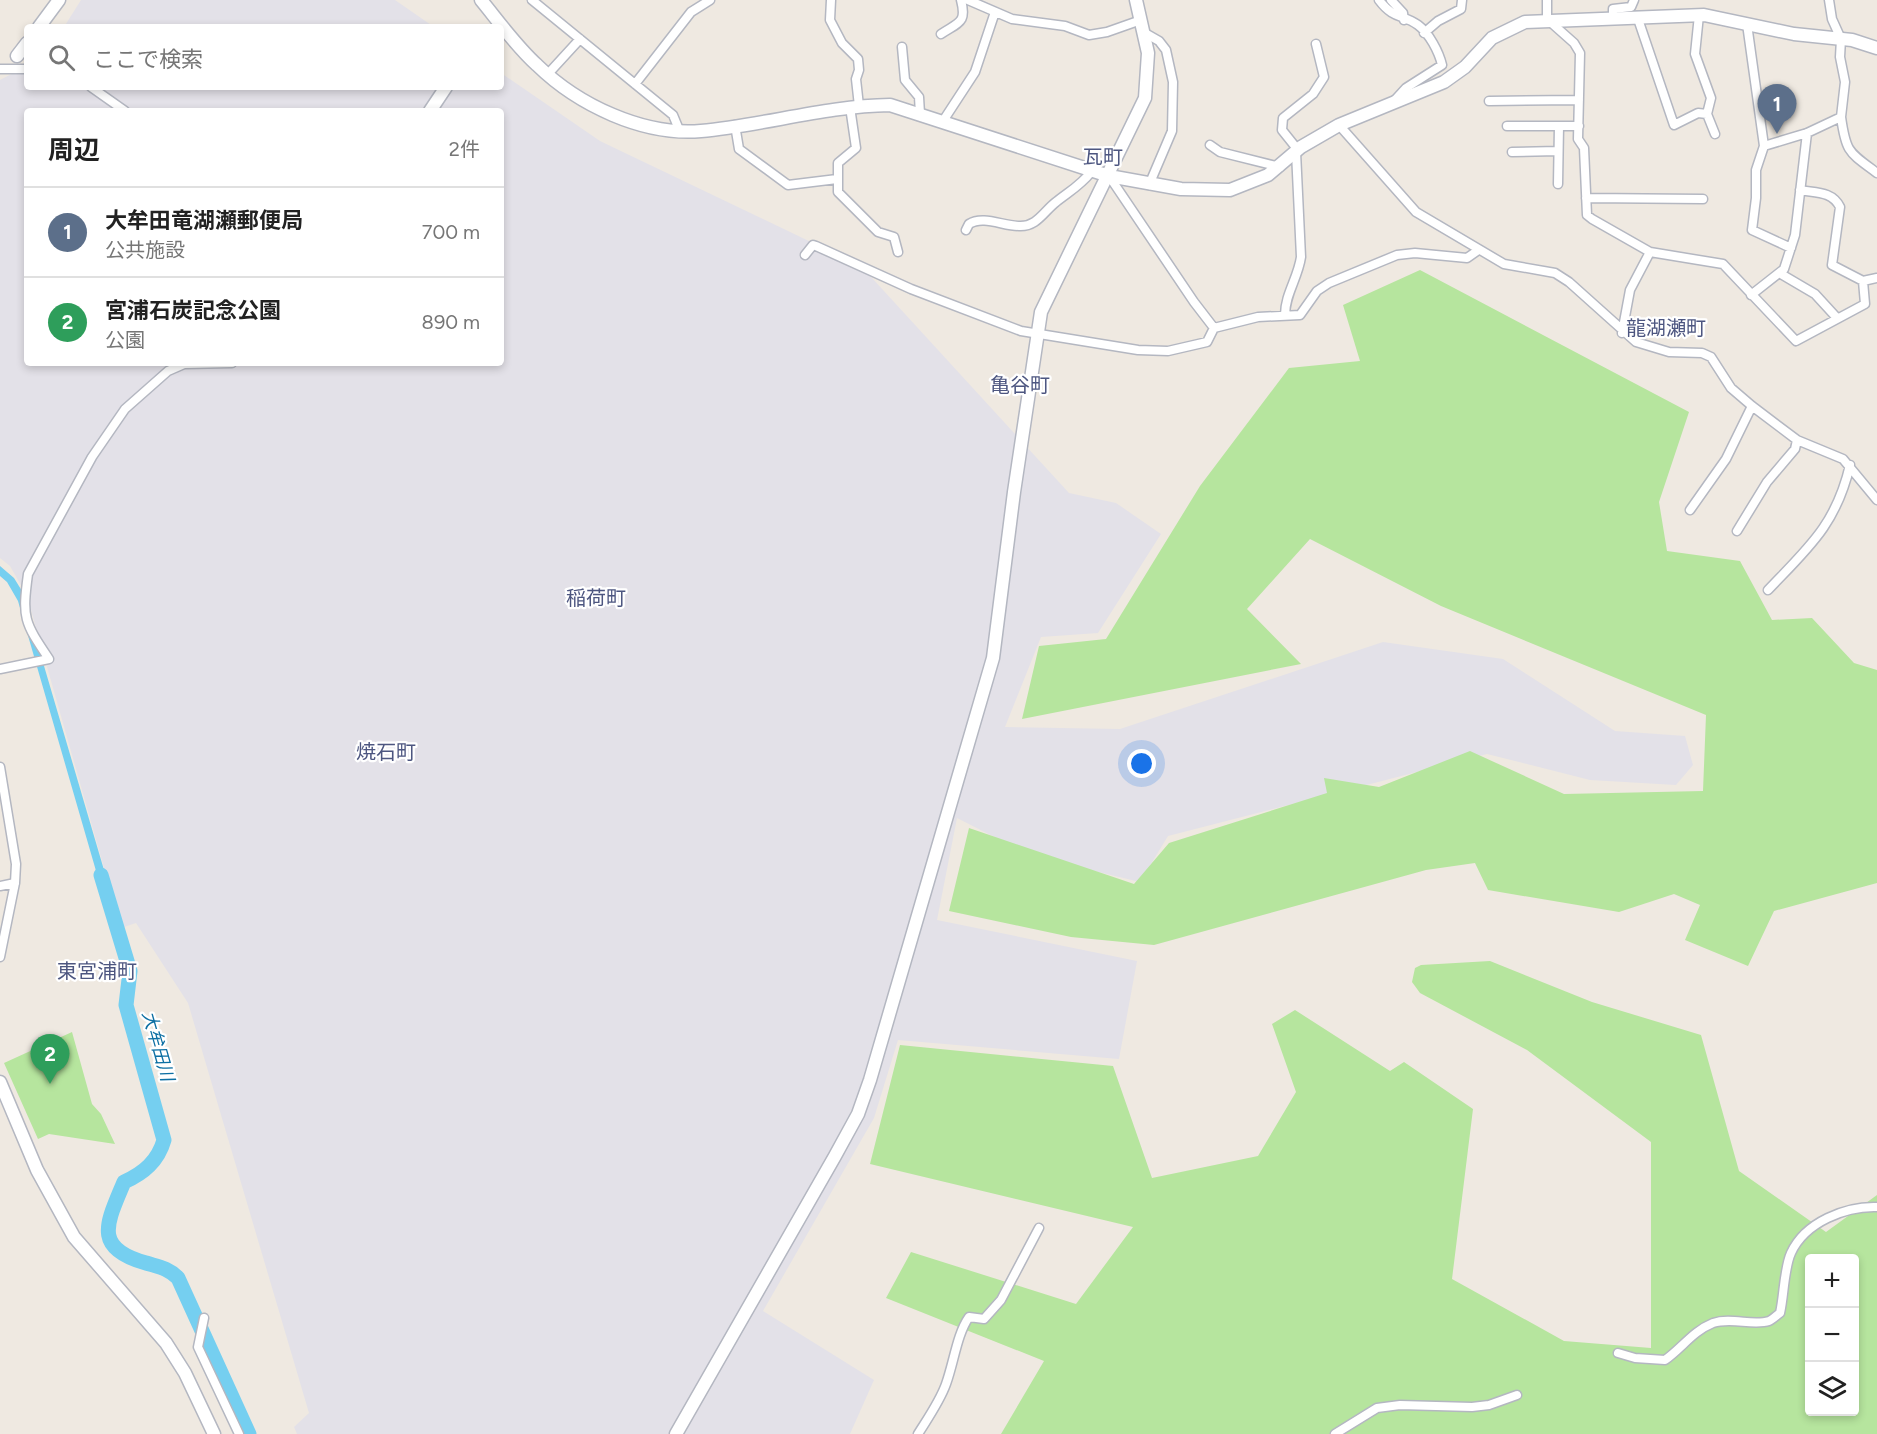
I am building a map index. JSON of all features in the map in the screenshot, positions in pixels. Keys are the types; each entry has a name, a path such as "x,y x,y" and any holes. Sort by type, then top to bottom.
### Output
{"street":[{"path":"41,24 59,0"},
{"path":"481,0 500,24"},
{"path":"532,0 673,115 680,132"},
{"path":"831,0 830,20 842,43 858,59 859,70 855,79 856,148 838,163 838,192 878,232 894,237 898,252"},
{"path":"941,34 963,20 965,14 961,0"},
{"path":"968,0 1012,19 1065,26 1089,35 1107,32 1141,20"},
{"path":"676,1434 835,1156 868,1088 993,658 1036,334 1047,294 1109,176 1145,98 1148,67 1145,33 1136,0"},
{"path":"1379,0 1392,14 1418,25 1439,53 1442,65 1406,88 1391,105"},
{"path":"1394,3 1406,0"},
{"path":"1424,33 1438,21 1461,9 1462,0"},
{"path":"1547,0 1547,20 1574,43 1580,53 1578,138 1584,148 1587,215 1650,252 1722,264 1796,341 1865,304 1863,281"},
{"path":"1613,17 1613,9 1631,7 1634,0"},
{"path":"1829,0 1832,19 1840,39 1840,57 1845,82 1841,117 1845,144 1850,153 1877,173"},
{"path":"635,84 691,12 706,1"},
{"path":"1394,3 1404,13 1404,20"},
{"path":"944,121 975,72 984,53 995,12"},
{"path":"488,24 493,15"},
{"path":"504,29 523,52 548,75 584,99 637,124 680,132 855,106 891,105 1109,176 1149,185 1230,190 1248,185 1280,167 1297,151 1339,125 1444,82 1465,67 1492,38 1508,28 1525,22 1699,15 1794,34 1840,39 1877,48"},
{"path":"1699,15 1695,54 1711,98 1707,114 1715,134"},
{"path":"1637,16 1637,25 1644,30 1645,43 1659,74 1674,124 1698,114 1707,114"},
{"path":"1747,24 1764,146 1756,170 1756,198 1752,230 1791,248"},
{"path":"1145,33 1159,41 1166,50 1173,82 1172,131 1149,185"},
{"path":"548,75 580,39"},
{"path":"1285,315 1285,300 1300,267 1301,257 1297,151 1282,130 1283,118 1313,94 1324,78 1316,44"},
{"path":"2,68 24,47"},
{"path":"902,47 905,80 919,97 920,114"},
{"path":"2,68 24,69"},
{"path":"95,90 121,108"},
{"path":"432,108 444,90"},
{"path":"1489,101 1579,100"},
{"path":"1764,146 1807,133 1841,117"},
{"path":"735,125 739,149 788,185 837,179"},
{"path":"1339,125 1416,212 1477,251 1503,264 1555,273 1569,282 1622,333 1636,342 1669,352 1702,353 1710,357 1731,388 1752,406 1797,440 1843,459 1877,500"},
{"path":"1507,126 1578,126"},
{"path":"1558,184 1559,126"},
{"path":"1751,295 1781,274 1791,248 1807,133"},
{"path":"1210,145 1220,152 1280,167"},
{"path":"1512,152 1558,151"},
{"path":"966,230 969,224 978,220 1020,226 1030,224 1040,219 1055,202 1078,188 1091,171"},
{"path":"1109,176 1214,328"},
{"path":"1800,190 1830,195 1840,207 1832,265 1863,281 1877,278"},
{"path":"1586,198 1703,199"},
{"path":"805,255 813,245 816,246 911,289 1036,334 1138,350 1168,351 1207,342 1214,328 1258,317 1300,315 1317,291 1329,283 1397,255 1415,253 1467,258 1477,251"},
{"path":"1622,333 1630,290 1650,252"},
{"path":"1781,274 1815,294 1837,318"},
{"path":"0,669 49,659 27,627 24,600 28,574 108,431 132,402 168,371 179,366"},
{"path":"1690,510 1726,459 1752,406"},
{"path":"1737,531 1767,482 1795,448 1797,440"},
{"path":"1768,591 1820,535 1840,502 1850,465"},
{"path":"0,767 16,864 15,883 0,957"},
{"path":"0,886 15,883"},
{"path":"0,1082 37,1170 74,1237 166,1343 185,1373 214,1434"},
{"path":"1618,1353 1635,1358 1665,1360 1681,1348 1695,1332 1714,1323 1768,1321 1780,1312 1791,1253 1804,1235 1823,1220 1858,1207 1877,1207"},
{"path":"918,1434 945,1387 958,1350 961,1328 969,1317 984,1319 1001,1300 1039,1228"},
{"path":"204,1318 198,1347 239,1434"},
{"path":"1335,1434 1377,1408 1400,1405 1472,1407 1489,1405 1517,1395"}],"shaded area":[{"path":"81,0 395,0 430,24 66,24"},
{"path":"24,68 24,90 504,90 504,75 600,141 861,266 1069,493 1116,503 1161,534 1098,633 1041,637 1005,727 1120,729 1383,642 1503,659 1615,731 1685,736 1693,765 1676,785 1590,780 1487,754 1168,836 1140,882 1032,856 957,818 937,920 1137,961 1119,1059 898,1040 874,1118 763,1311 874,1380 850,1434 297,1434 294,1427 309,1413 188,1003 136,923 121,928 27,596 10,566 0,558 0,80"}],"green space":[{"path":"1420,270 1689,412 1659,502 1667,551 1740,561 1772,620 1812,618 1854,663 1877,670 1877,883 1774,911 1748,966 1685,940 1700,905 1674,894 1619,912 1488,890 1475,863 1426,870 1154,945 1071,937 949,911 969,828 1134,884 1169,843 1327,793 1324,778 1379,787 1470,751 1564,794 1703,791 1706,715 1441,606 1310,539 1247,609 1301,664 1022,719 1039,646 1106,639 1200,486 1289,368 1360,361 1343,305"},
{"path":"1490,961 1592,1002 1701,1035 1739,1171 1826,1232 1877,1195 1877,1434 1001,1434 1044,1361 886,1298 911,1252 1076,1304 1133,1227 870,1164 900,1045 1113,1066 1152,1178 1258,1156 1296,1092 1272,1024 1295,1010 1390,1071 1404,1062 1473,1109 1452,1279 1564,1341 1651,1348 1651,1142 1527,1050 1420,993 1412,982 1415,968 1421,965"},
{"path":"72,1032 92,1104 101,1114 115,1144 49,1134 38,1139 4,1063"}],"water":[{"path":"0,566 14,578 22,591 109,887 105,902 18,601 7,582 0,576"}],"waterway":[{"name":"大牟田川","path":"101,875 130,971 126,1005 164,1140 149,1166 124,1182 109,1222 108,1232 117,1250 129,1257 163,1268 178,1278 249,1434"}],"place":[{"name":"大牟田竜湖瀬郵便局","path":"1777,134"},
{"name":"宮浦石炭記念公園","path":"50,1084"}],"district":[{"name":"瓦町","path":"1103,157"},
{"name":"龍湖瀬町","path":"1666,328"},
{"name":"亀谷町","path":"1020,385"},
{"name":"稲荷町","path":"596,598"},
{"name":"焼石町","path":"386,752"},
{"name":"東宮浦町","path":"97,971"}]}
